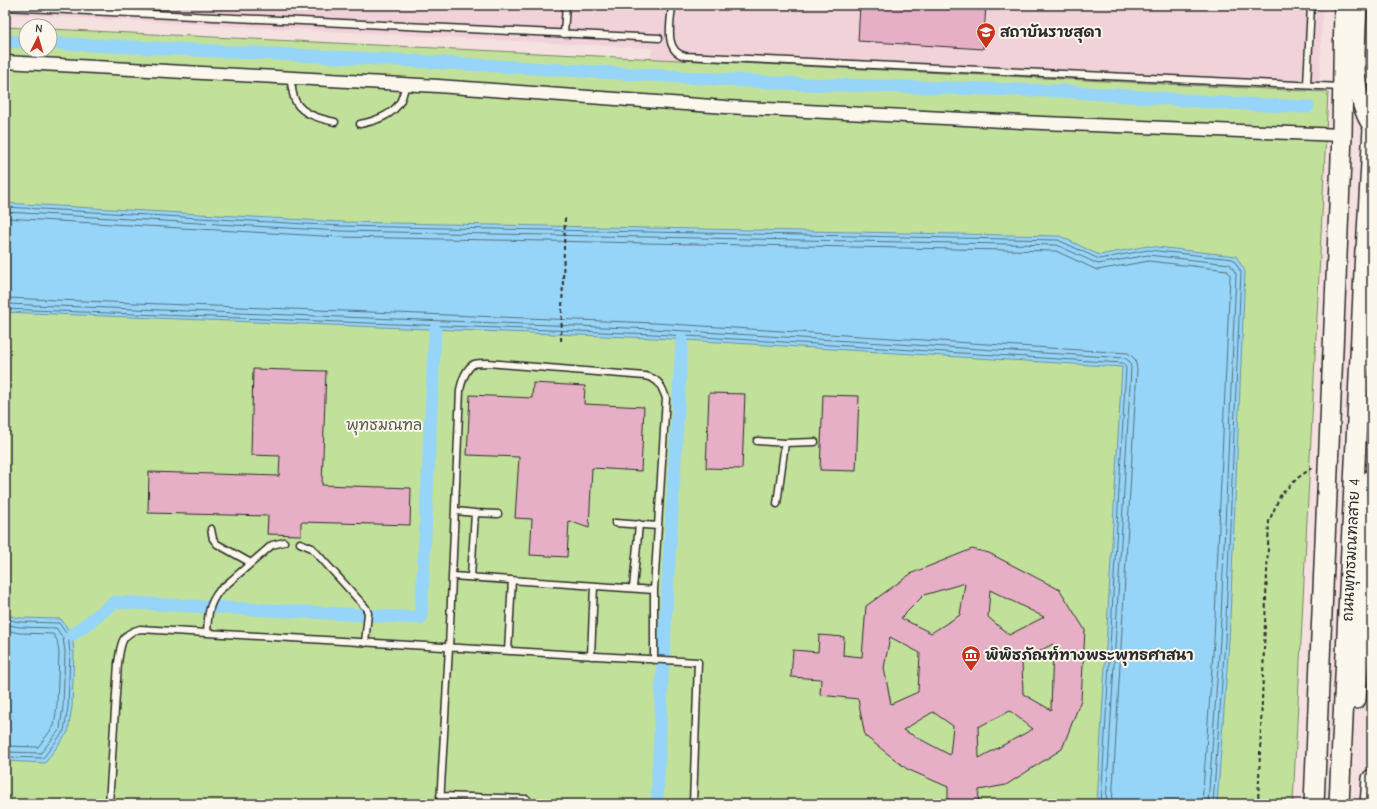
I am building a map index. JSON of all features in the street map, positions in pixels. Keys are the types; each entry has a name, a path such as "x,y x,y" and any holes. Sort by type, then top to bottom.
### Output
{"main road":[{"path":"1314,804 1342,135 1344,5"},
{"path":"1358,5 1356,60 1357,89 1364,115 1372,127"},
{"name":"ถนนพุทธมณฑลสาย 4","path":"1339,804 1372,127"},
{"path":"1348,804 1372,479"},
{"path":"1370,804 1372,779"}],"street":[{"path":"5,62 406,84 726,107 1051,124 1342,135"}],"lane":[{"path":"564,34 566,5"},
{"path":"672,5 670,39 675,51 686,56 1307,85 1342,88"},
{"path":"1307,85 1311,5"},
{"path":"5,7 659,38"},
{"path":"290,78 296,102 303,110 319,118 335,122"},
{"path":"360,124 374,121 389,114 400,103 406,84"},
{"path":"440,804 456,510 460,390 462,378 467,370 474,364 487,363 645,376 659,382 666,398 654,590 654,660"},
{"path":"757,441 816,442"},
{"path":"777,504 785,442"},
{"path":"456,510 498,514"},
{"path":"471,577 475,513"},
{"path":"614,523 658,526"},
{"path":"633,588 639,524"},
{"path":"211,529 213,539 217,544 251,563"},
{"path":"207,633 210,606 213,598 272,545 284,542"},
{"path":"300,543 312,548 364,604 368,613 365,643"},
{"path":"452,576 654,590"},
{"path":"508,652 512,580"},
{"path":"591,656 594,586"},
{"path":"109,804 118,663 121,644 125,636 140,629 508,652 698,662 693,804"},
{"path":"440,796 527,799"}],"path":[{"path":"561,341 565,218"},
{"path":"1258,804 1269,521 1281,494 1299,476 1328,456"}],"shaded area":[{"name":"สถาบันราชสุดา","path":"5,5 1323,5 1319,91 651,59 652,48 5,14"}],"green space":[{"name":"พุทธมณฑล","path":"5,27 18,28 18,58 58,58 58,29 1328,92 1293,804 5,804"}],"water":[{"path":"5,203 341,222 1060,236 1099,255 1148,246 1236,256 1245,271 1229,641 1217,804 1097,804 1122,367 654,338 5,312"},
{"path":"5,615 20,618 61,619 72,635 74,652 72,707 68,732 45,763 5,761"}],"building":[{"path":"860,5 986,5 983,49 858,41"},
{"path":"253,369 326,371 322,485 411,488 410,525 301,522 301,535 267,534 268,516 148,513 149,472 279,476 280,456 251,455"},
{"path":"533,383 585,386 584,404 644,407 641,471 592,468 589,528 569,521 567,557 530,555 532,519 515,518 519,457 467,455 470,395 532,398"},
{"path":"709,393 745,394 742,469 706,468"},
{"path":"823,395 859,396 856,471 820,470"},
{"name":"พิพิธภัณฑ์ทางพระพุทธศาสนา","path":"972,549 989,553 1060,590 1085,630 1081,700 1062,749 1006,785 979,790 978,804 948,804 948,787 907,769 865,736 858,699 820,695 821,679 791,677 793,650 818,652 819,635 844,637 843,655 862,657 866,606 912,573","holes":["965,583 960,615 931,633 901,618 924,595","990,590 1044,617 1009,635 988,617","890,637 920,653 918,692 891,704 884,668","1053,644 1051,710 1023,694 1022,660","1010,711 1033,729 979,758 978,727","933,712 953,726 950,755 903,730"]}],"waterway":[{"path":"5,41 18,42"},
{"path":"58,43 396,60 800,84 1060,91 1225,103 1308,107"},
{"path":"72,635 115,602 421,618 435,330"},
{"path":"657,804 662,681 682,340"}],"place":[{"name":"สถาบันราชสุดา","path":"986,49"},
{"name":"พิพิธภัณฑ์ทางพระพุทธศาสนา","path":"971,672"}]}
